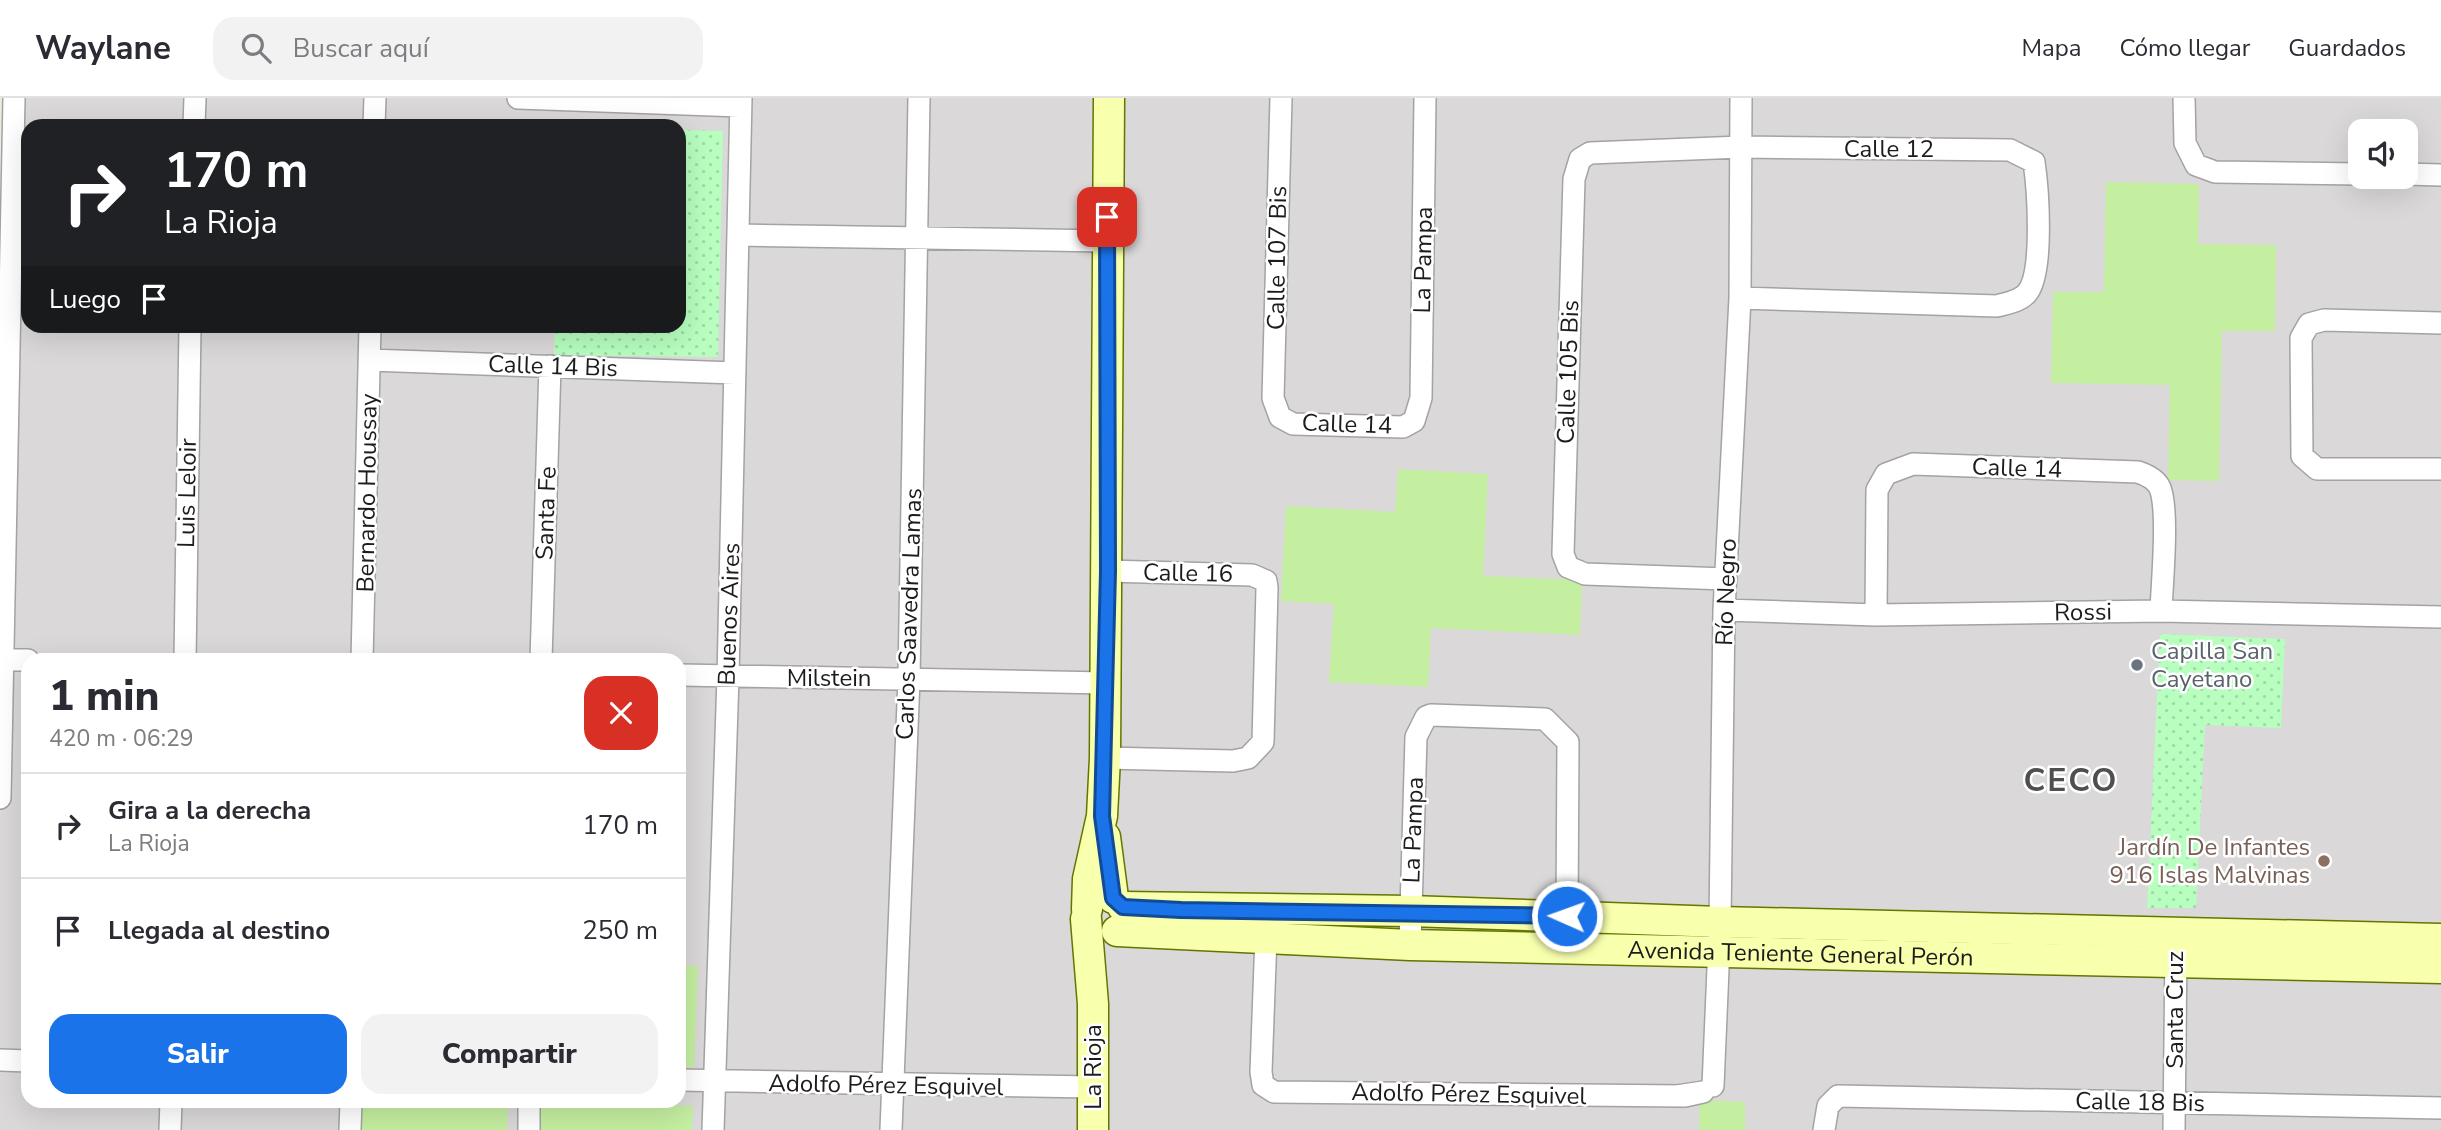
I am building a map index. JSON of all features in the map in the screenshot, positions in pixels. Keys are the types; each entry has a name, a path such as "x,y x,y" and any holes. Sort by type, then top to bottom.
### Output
{"main road":[{"name":"La Rioja","path":"1093,1130 1093,1004 1106,916 1102,816 1108,571 1106,241 1109,98"},
{"name":"Avenida Teniente General Perón","path":"1106,916 1410,911 1720,922 2441,939"},
{"name":"Avenida Teniente General Perón","path":"1106,916 1266,936 1410,945 2441,968"}],"street":[{"path":"0,798 20,216 14,98"},
{"path":"194,119 195,98"},
{"path":"374,119 375,98"},
{"path":"518,98 741,102"},
{"name":"Carlos Saavedra Lamas","path":"891,1130 909,678 919,98"},
{"name":"Calle 107 Bis","path":"1280,418 1273,398 1281,98"},
{"name":"La Pampa","path":"1414,421 1421,398 1425,98"},
{"name":"Río Negro","path":"1713,1086 1720,922 1724,610 1740,298 1741,98"},
{"path":"2184,98 2185,143 2196,166 2215,172 2348,174"},
{"name":"Buenos Aires","path":"713,1130 728,677 741,102"},
{"name":"Calle 12","path":"1580,159 1590,153 1741,147 2010,150 2034,162 2039,212 2037,255 2029,292 2019,300 1997,306 1740,298"},
{"name":"Calle 105 Bis","path":"1580,159 1574,179 1563,554 1568,567 1584,574 1726,579"},
{"path":"2418,174 2441,175"},
{"path":"738,235 1106,241"},
{"path":"2441,323 2324,320 2309,324 2301,338 2302,456 2309,465 2317,469 2441,469"},
{"name":"Luis Leloir","path":"185,653 190,333"},
{"name":"Bernardo Houssay","path":"362,653 370,333"},
{"name":"Calle 14 Bis","path":"370,360 736,373"},
{"name":"Santa Fe","path":"541,653 550,366"},
{"name":"Calle 14","path":"1280,418 1293,424 1403,427 1414,421"},
{"name":"Calle 14","path":"1876,615 1877,490 1886,474 1913,464 2138,472 2149,476 2160,487 2163,511 2161,611"},
{"name":"Calle 16","path":"1105,758 1233,761 1248,758 1263,742 1266,581 1252,575 1108,571"},
{"name":"Rossi","path":"1724,610 1876,615 2161,611 2441,617"},
{"path":"3,660 21,660"},
{"name":"Milstein","path":"686,675 1105,683"},
{"name":"La Pampa","path":"1410,945 1416,737 1426,717 1545,719 1568,742 1567,916"},
{"name":"Santa Cruz","path":"2174,1130 2176,933"},
{"name":"Adolfo Pérez Esquivel","path":"1266,936 1263,1085 1274,1092 1677,1096"},
{"path":"0,1060 21,1061"},
{"name":"Adolfo Pérez Esquivel","path":"686,1080 891,1086 1093,1087"},
{"name":"Calle 18 Bis","path":"1824,1130 1828,1106 1838,1096 2441,1108"},
{"path":"170,1130 171,1108"},
{"path":"350,1130 351,1108"},
{"path":"528,1130 529,1108"}],"shaded area":[{"path":"14,98 2441,98 2441,1130 0,1130 0,798"}],"green space":[{"path":"686,130 723,131 718,357 554,355 555,333 686,333"},
{"path":"2106,182 2199,184 2198,244 2276,245 2275,331 2222,331 2219,481 2168,480 2170,385 2051,383 2053,292 2104,292"},
{"path":"1398,469 1488,474 1483,576 1582,580 1580,635 1431,628 1428,687 1329,682 1334,604 1281,601 1286,506 1395,512"},
{"path":"2160,634 2285,639 2281,728 2205,725 2196,908 2147,908"},
{"path":"1437,928 1681,932 1681,936 1437,933"},
{"path":"686,965 698,966 694,1067 686,1067"},
{"path":"1700,1100 1745,1102 1745,1130 1699,1130"},
{"path":"693,1106 692,1130 537,1130 539,1108"},
{"path":"353,1108 508,1108 507,1130 352,1130"}],"place":[{"name":"Capilla San Cayetano","path":"2137,665"},
{"name":"Jardín De Infantes 916 Islas Malvinas","path":"2324,861"}],"district":[{"name":"CECO","path":"2071,780"}],"route":[{"path":"1107,217 1108,571 1102,816 1113,898 1123,907 1181,910 1410,911 1567,916"}]}
